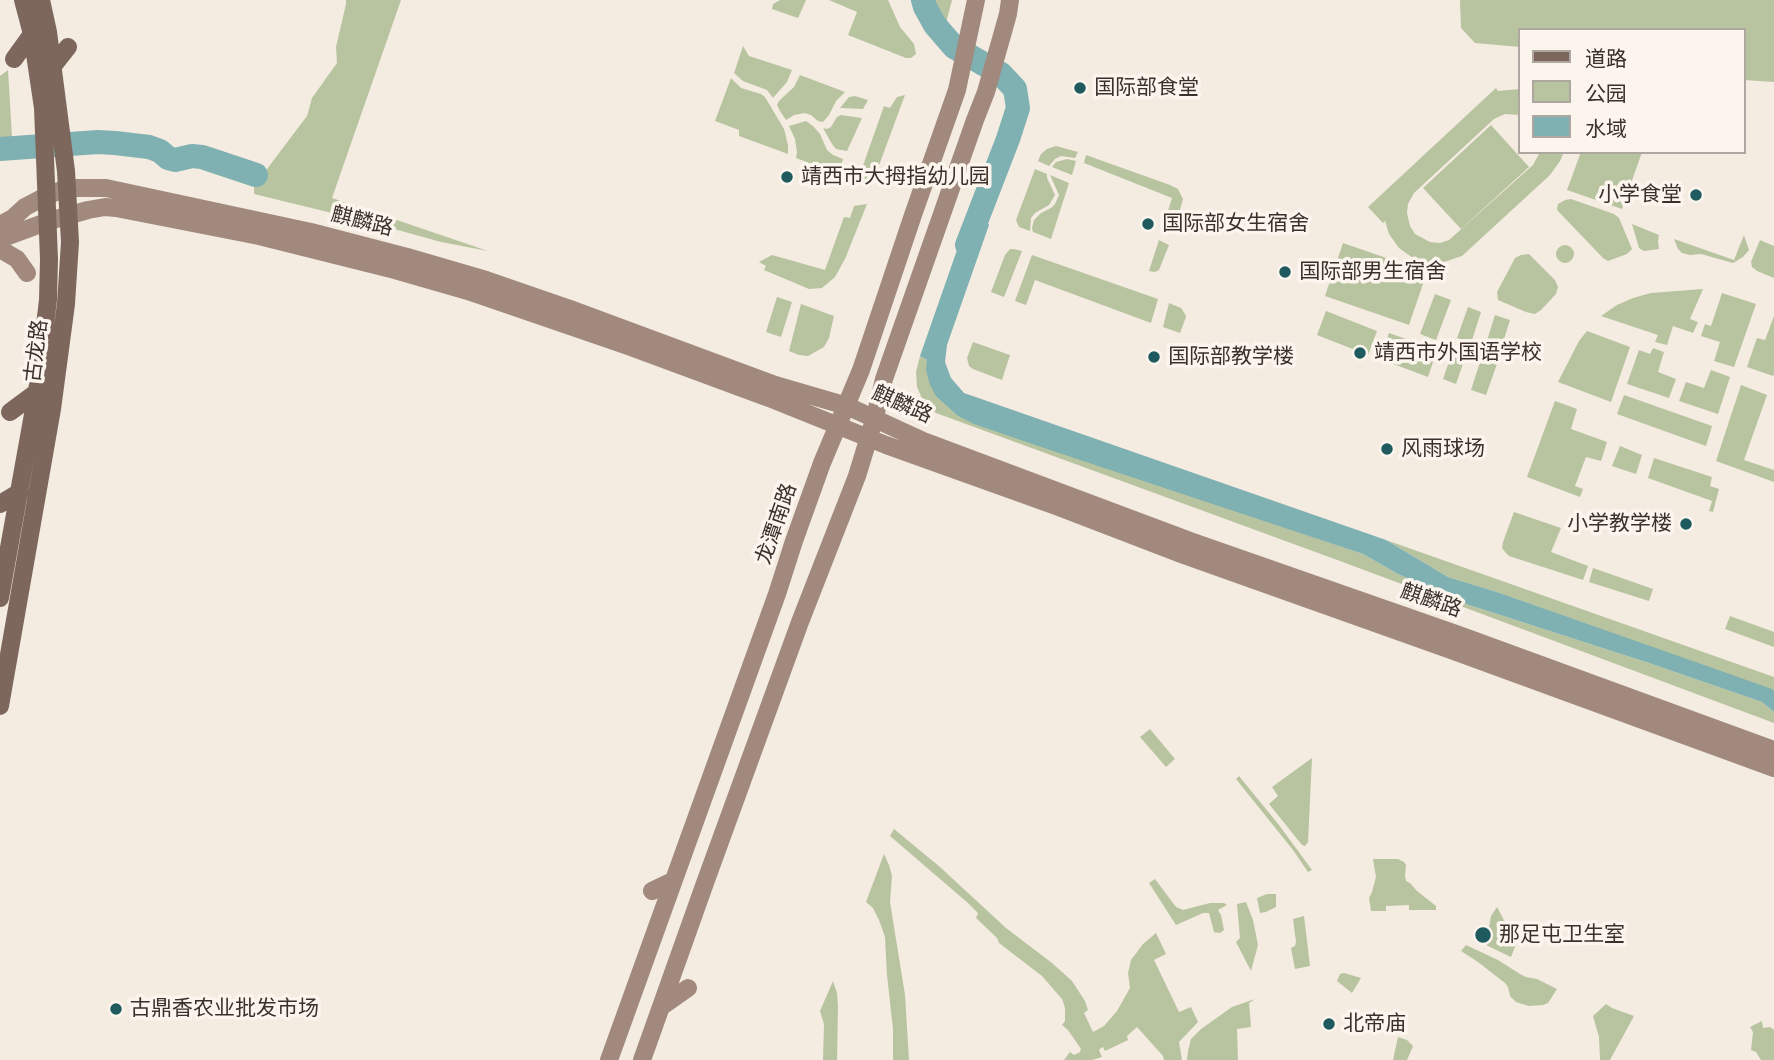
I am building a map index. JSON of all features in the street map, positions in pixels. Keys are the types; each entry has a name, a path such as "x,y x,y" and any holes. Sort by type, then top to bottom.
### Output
{"main road":[{"name":"古龙路","path":"0,706 52,409 66,304 70,242 63,152 43,108 32,34 23,0"},
{"name":"古龙路","path":"1,588 37,392 48,300 50,251 46,167 52,131 53,66 41,0"},
{"name":"龙潭南路","path":"609,1060 794,541 847,406 960,79 975,0"},
{"path":"642,1060 795,635 857,476 884,379 986,92 1010,0"},
{"path":"14,59 32,34"},
{"path":"53,66 68,47"},
{"name":"麒麟路","path":"0,225 25,207 67,188 106,188 311,232 486,280 775,384 847,406 923,440 1190,541 1459,635 1768,757"},
{"name":"麒麟路","path":"0,239 88,210 116,208 259,236 395,270 497,300 769,398 1184,555 1451,650 1768,757"},
{"path":"941,215 959,208"},
{"path":"0,249 17,259 27,273"},
{"path":"10,412 37,392"},
{"path":"52,409 71,400"},
{"path":"0,504 20,492"},
{"path":"19,603 38,594"},
{"path":"652,891 673,881"},
{"path":"661,1007 688,988"}],"green space":[{"path":"346,0 401,0 332,198 488,251 441,242 254,194 254,187 307,116 312,98 337,63 336,47"},
{"path":"780,0 806,0 798,18 772,9 773,4"},
{"path":"829,0 888,0 900,27 914,44 916,54 906,58 848,35 857,12"},
{"path":"930,0 952,0 944,31 939,23"},
{"path":"1460,0 1774,0 1774,82 1746,80 1746,28 1518,28 1518,47 1475,43 1461,28"},
{"path":"743,46 749,56 792,70 787,82 773,98 767,90 743,81 734,73"},
{"path":"8,70 12,137 0,140 0,76"},
{"path":"800,75 845,92 823,122 805,113 786,120 777,105 794,87"},
{"path":"731,78 741,88 765,97 784,129 788,154 739,136 739,130 715,121"},
{"path":"1496,88 1498,91 1518,89 1518,115 1505,114 1494,119 1414,193 1407,213 1415,234 1430,242 1449,240 1533,165 1539,154 1563,154 1550,175 1462,256 1441,263 1424,262 1399,248 1389,234 1385,221 1383,223 1368,207"},
{"path":"905,95 871,187 860,174 884,106 890,108 897,97"},
{"path":"849,97 868,100 863,109 840,108"},
{"path":"841,115 862,118 847,151 836,149 823,128 831,127"},
{"path":"806,121 820,134 827,150 843,159 841,166 834,165 830,171 796,158 795,139 789,126"},
{"path":"1491,125 1529,167 1461,229 1423,188"},
{"path":"1056,146 1078,152 1075,158 1061,156 1049,166 1038,161 1047,149"},
{"path":"1580,154 1641,154 1622,209 1567,190"},
{"path":"1086,155 1178,189 1183,199 1178,217 1167,214 1172,198 1084,163"},
{"path":"1067,159 1076,161 1072,175 1052,167 1056,162"},
{"path":"1035,169 1047,174 1055,195 1049,205 1031,218 1030,231 1019,227 1016,220"},
{"path":"1050,175 1069,183 1051,239 1033,232 1032,228 1034,220 1055,204 1059,195"},
{"path":"1571,199 1619,218 1632,249 1627,254 1608,261 1603,258 1557,210 1558,204"},
{"path":"867,204 845,259 835,277 822,288 809,289 764,270 766,266 759,262 772,255 825,270 844,217 850,218 854,206"},
{"path":"1632,224 1659,235 1659,249 1644,251 1639,248"},
{"path":"1744,235 1749,250 1733,263 1701,254 1682,253 1674,239 1734,260"},
{"path":"1159,240 1169,245 1159,270 1149,271"},
{"path":"1760,240 1774,246 1774,278 1752,267 1751,262"},
{"path":"1343,243 1427,272 1409,325 1325,296"},
{"path":"1565,245 1571,248 1574,254 1571,260 1565,263 1559,260 1556,254 1559,248"},
{"path":"1010,249 1022,251 1004,297 991,292 1005,255"},
{"path":"1529,254 1555,280 1558,287 1556,294 1535,314 1498,300 1497,292 1515,258"},
{"path":"1032,255 1158,299 1151,323 1035,280 1026,305 1015,301"},
{"path":"1703,289 1690,319 1698,322 1693,333 1673,326 1667,345 1655,342 1658,335 1601,316 1617,305 1651,293"},
{"path":"1722,293 1756,304 1734,367 1714,361 1720,342 1701,336 1705,324 1711,326"},
{"path":"1435,294 1451,300 1436,340 1420,334"},
{"path":"777,297 792,302 781,337 766,332"},
{"path":"1169,303 1181,308 1185,314 1180,333 1163,327"},
{"path":"801,304 834,316 824,347 808,356 789,351"},
{"path":"1468,307 1481,312 1471,343 1457,338"},
{"path":"1326,311 1377,331 1368,355 1317,335"},
{"path":"1495,315 1510,320 1500,352 1485,347"},
{"path":"1774,316 1773,376 1747,367 1757,338 1765,340"},
{"path":"1587,331 1630,347 1611,402 1558,382"},
{"path":"1389,333 1437,350 1428,377 1380,359"},
{"path":"973,342 1010,355 1002,380 969,366 967,358"},
{"path":"1653,348 1664,352 1658,372 1676,379 1669,398 1627,384 1639,350 1650,354"},
{"path":"1453,350 1466,355 1456,384 1443,379"},
{"path":"920,356 927,360 958,416 974,423 1363,554 1398,574 1463,603 1762,702 1774,712 1774,723 936,413 924,403 917,387 916,372"},
{"path":"1481,359 1497,364 1486,395 1471,390"},
{"path":"1711,370 1730,377 1718,414 1679,401 1686,382 1704,388"},
{"path":"1741,385 1767,395 1744,460 1774,470 1774,482 1716,461"},
{"path":"1624,395 1712,426 1706,446 1617,414"},
{"path":"1555,401 1577,409 1571,429 1607,442 1601,461 1586,457 1575,486 1583,489 1580,497 1527,477"},
{"path":"1620,446 1642,455 1636,474 1612,466"},
{"path":"1654,458 1712,477 1710,486 1719,489 1713,512 1709,511 1712,501 1648,478"},
{"path":"1514,512 1561,528 1551,552 1588,566 1583,580 1509,556 1502,548"},
{"path":"1386,540 1774,677 1774,691 1448,577"},
{"path":"1593,568 1653,589 1649,601 1589,582"},
{"path":"1730,616 1774,632 1774,647 1725,629"},
{"path":"1150,729 1175,759 1166,767 1140,737"},
{"path":"1312,758 1308,842 1305,846 1269,804 1278,796 1272,787"},
{"path":"1239,776 1312,870 1308,872 1236,779"},
{"path":"894,829 1006,928 1072,981 1085,1001 1088,1010 1084,1013 1093,1032 1104,1026 1117,1011 1130,988 1128,973 1131,960 1156,933 1166,954 1154,960 1179,1012 1191,1007 1198,1022 1179,1042 1182,1060 1164,1060 1137,1027 1127,1036 1128,1040 1105,1051 1101,1048 1099,1050 1102,1057 1092,1060 1064,1060 1070,1052 1074,1055 1081,1049 1062,1025 1065,1021 1065,1008 1062,999 1042,976 999,943 976,918 978,913 968,903 890,836"},
{"path":"884,854 892,876 890,902 905,995 909,1060 893,1060 885,937 873,908 866,902"},
{"path":"1373,859 1398,859 1404,862 1406,881 1436,906 1436,910 1409,910 1409,905 1386,906 1386,911 1371,911 1369,898 1376,877"},
{"path":"1155,879 1176,907 1183,910 1210,903 1227,905 1218,910 1224,930 1220,933 1214,932 1209,913 1176,925 1149,883"},
{"path":"1276,894 1276,907 1260,913 1257,898"},
{"path":"1246,902 1258,945 1251,971 1236,942 1240,938 1237,904"},
{"path":"1497,907 1506,924 1519,937 1511,957 1486,945 1491,916"},
{"path":"1304,916 1310,966 1295,969 1291,948 1296,942 1293,919"},
{"path":"1466,945 1526,977 1537,979 1557,989 1548,1003 1543,1005 1529,1006 1516,1002 1510,996 1505,983 1461,951"},
{"path":"1340,974 1361,978 1352,993 1337,981"},
{"path":"833,981 838,1006 837,1060 823,1060 824,1024 820,1011"},
{"path":"1255,999 1249,1003 1251,1027 1237,1029 1238,1060 1187,1060 1191,1039 1201,1029 1232,1007"},
{"path":"1606,1004 1634,1016 1610,1060 1600,1060 1599,1037 1593,1016"},
{"path":"1762,1021 1763,1028 1770,1027 1774,1030 1774,1060 1761,1060 1756,1052 1751,1050 1753,1032 1750,1027"},
{"path":"1398,1037 1413,1046 1407,1060 1393,1060"}],"water":[{"path":"917,0 930,0 944,31 942,41 929,24"},
{"path":"971,210 983,215 989,225 947,345 945,362 951,378 964,393 1386,540 1448,577 1772,689 1774,712 1762,702 1463,603 1398,574 1363,554 1047,449 958,416 936,396 926,370 927,360 920,356"}],"waterway":[{"path":"923,0 935,25 954,47 1001,74 1015,89 1018,108 967,245"},
{"path":"0,149 115,143 149,147 175,160 202,157 256,175"}],"place":[{"name":"国际部食堂","path":"1080,88"},
{"name":"靖西市大拇指幼儿园","path":"787,177"},
{"name":"小学食堂","path":"1696,195"},
{"name":"国际部女生宿舍","path":"1148,224"},
{"name":"国际部男生宿舍","path":"1285,272"},
{"name":"靖西市外国语学校","path":"1360,353"},
{"name":"国际部教学楼","path":"1154,357"},
{"name":"风雨球场","path":"1387,449"},
{"name":"小学教学楼","path":"1686,524"},
{"name":"那足屯卫生室","path":"1483,935"},
{"name":"古鼎香农业批发市场","path":"116,1009"},
{"name":"北帝庙","path":"1329,1024"}]}
